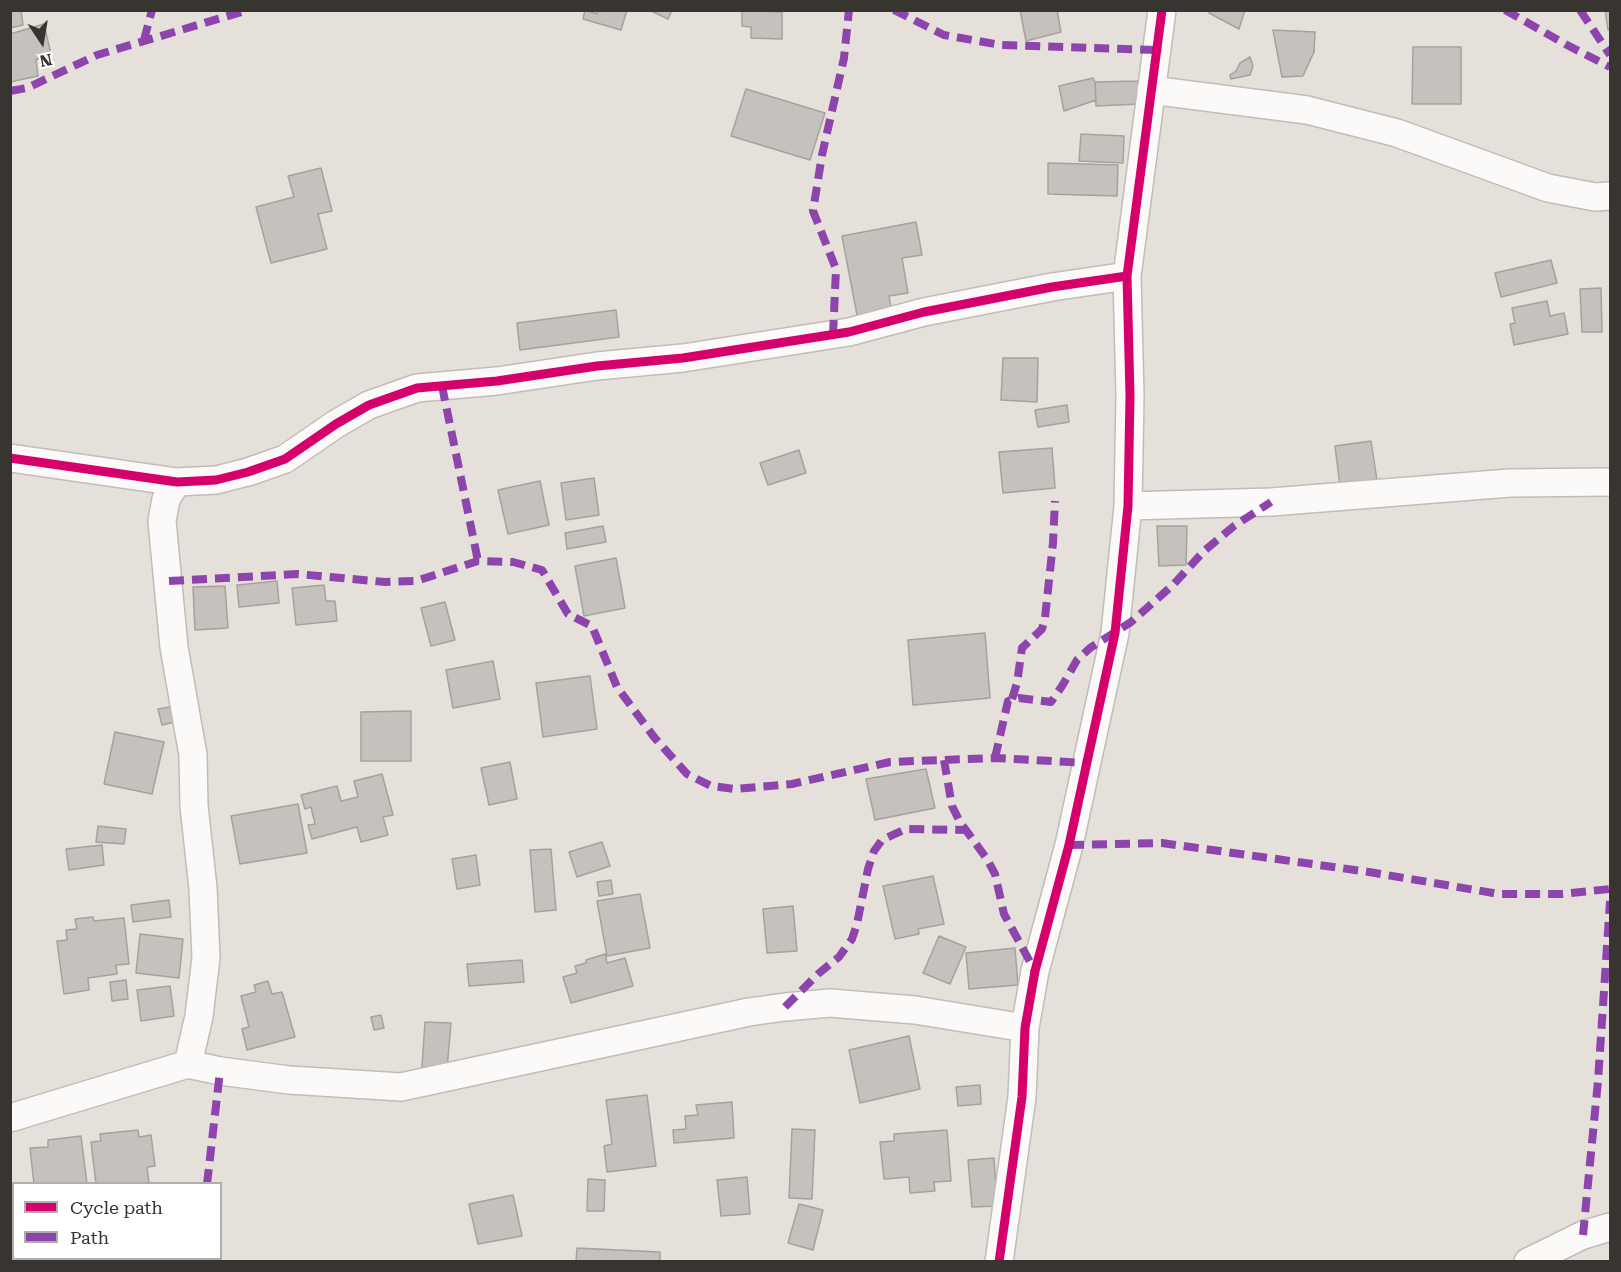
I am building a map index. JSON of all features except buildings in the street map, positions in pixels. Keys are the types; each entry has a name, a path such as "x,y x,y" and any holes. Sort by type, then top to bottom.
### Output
{"street":[{"path":"999,1262 1023,1097 1025,1028 1035,971 1069,845 1115,633 1128,506 1130,396 1127,276 1162,10"},
{"path":"1151,90 1306,110 1397,133 1548,188 1595,197 1611,196"},
{"path":"10,458 177,482 216,480 285,459 336,424 369,405 417,388 497,381 597,366 682,358 849,332 924,312 1127,276"},
{"path":"177,482 166,499 162,521 174,647 193,755 194,806 203,888 206,958 199,1016 188,1064"},
{"path":"1128,506 1271,502 1510,483 1611,482"},
{"path":"10,1118 188,1064 220,1071 289,1080 401,1087 749,1012 830,1003 915,1010 1025,1028"},
{"path":"1528,1262 1583,1235 1611,1227"}],"marked path":[{"path":"144,40 152,10"},
{"path":"10,91 27,88 97,55 248,10"},
{"path":"833,335 836,269 813,211 822,155 844,58 849,10"},
{"path":"894,10 944,35 1001,45 1158,50"},
{"path":"1505,10 1610,67"},
{"path":"1580,10 1610,55"},
{"path":"442,386 478,561"},
{"path":"1012,699 1017,683 1022,648 1042,629 1045,618 1055,501"},
{"path":"995,758 1008,701 1019,698 1051,702 1077,660 1090,648 1131,622 1173,585 1204,551 1234,526 1271,502"},
{"path":"169,581 297,574 385,582 416,581 478,561 513,562 542,570 568,614 592,626 617,687 654,737 687,774 711,786 735,789 792,784 890,762 995,758 1086,763"},
{"path":"944,760 952,806 995,874 1004,914 1035,971"},
{"path":"785,1007 839,957 852,939 868,869 874,851 882,840 906,829 967,830"},
{"path":"1069,845 1162,843 1369,872 1499,894 1561,894 1610,889"},
{"path":"1583,1235 1598,1081 1610,901"},
{"path":"207,1182 220,1071"}],"cycle path":[{"path":"999,1262 1022,1097 1025,1028 1035,971 1069,845 1115,633 1128,506 1130,396 1127,276 1162,10"},
{"path":"10,458 177,482 216,480 285,459 336,424 369,405 417,388 497,381 597,366 683,358 849,332 924,312 1052,287 1127,276"}]}
